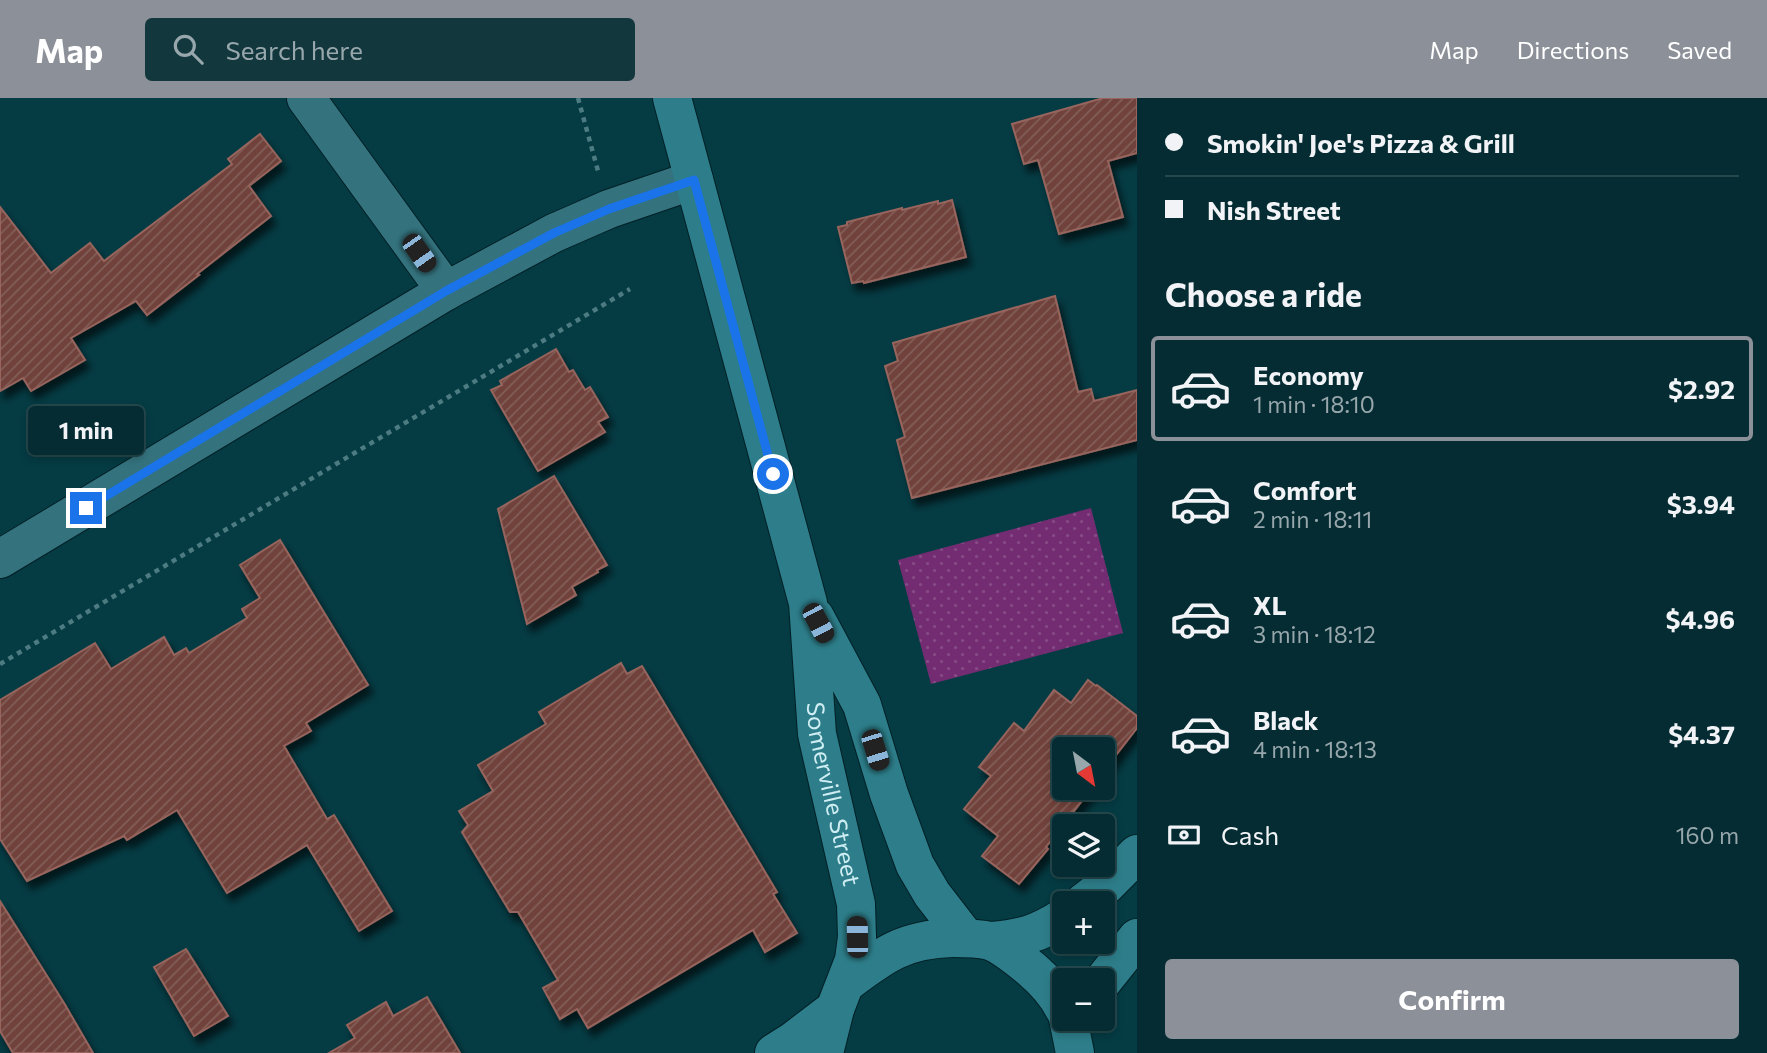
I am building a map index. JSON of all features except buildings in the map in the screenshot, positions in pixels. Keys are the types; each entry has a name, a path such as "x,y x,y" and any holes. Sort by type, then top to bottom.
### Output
{"street":[{"path":"306,98 446,291"},
{"name":"Somerville Street","path":"672,98 808,603 817,734 856,904 857,937 854,960 840,996 824,1053"},
{"path":"0,559 446,291 554,233 609,209 694,180"},
{"name":"Somerville Street","path":"808,603 862,705 889,794 915,865 932,894 979,940 1019,959 1052,991"},
{"path":"1098,891 1137,854"},
{"path":"774,1053 793,1041 876,960 901,947 932,939 1019,938 1052,925"},
{"path":"1113,968 1137,939"}],"path":[{"path":"578,98 598,172"},
{"path":"0,664 630,289"}],"shaded area":[{"path":"1091,508 1123,633 931,684 898,560"}],"route":[{"path":"86,508 446,291 554,233 609,209 694,180 773,474"}]}
